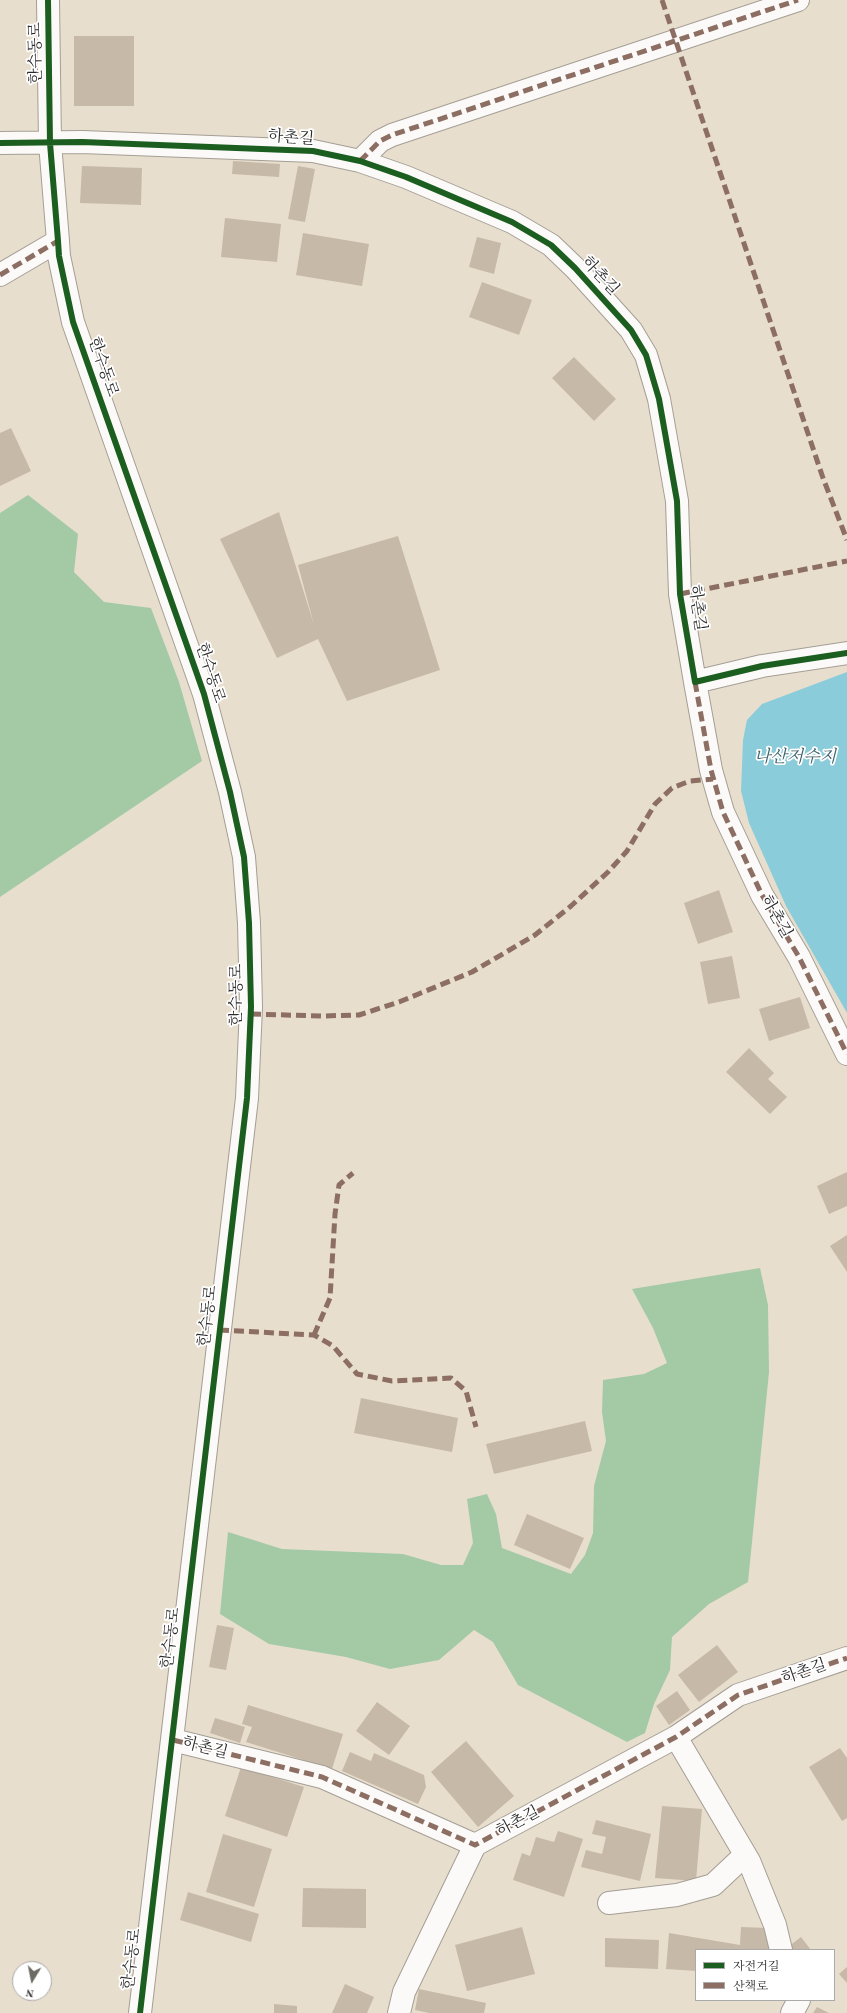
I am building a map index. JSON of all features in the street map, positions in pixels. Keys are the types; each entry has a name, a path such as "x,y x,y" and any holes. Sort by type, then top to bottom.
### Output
{"street":[{"name":"한수동로","path":"48,0 50,143 59,256 74,322 204,694 230,792 244,857 249,923 251,1007 247,1098 140,2013"},
{"path":"360,161 380,141 392,135 798,0"},
{"name":"하촌길","path":"0,143 132,144 312,151 360,161 406,177 512,222 551,245 575,268 632,330 646,355 659,400 678,501 680,594 710,770 723,812 762,895 798,957 847,1054"},
{"path":"0,275 58,241"},
{"path":"695,682 762,666 847,653"},
{"name":"하촌길","path":"173,1740 322,1777 475,1844 676,1737 738,1695 847,1658"},
{"path":"676,1737 745,1855 775,1925 781,1949"},
{"path":"399,2013 404,1992 475,1844"},
{"path":"609,1902 677,1895 713,1885 745,1855"},
{"path":"792,2013 798,2001"}],"green space":[{"path":"28,495 78,534 74,572 104,602 151,608 179,682 202,761 0,897 0,513"},
{"path":"760,1268 768,1305 769,1372 748,1582 709,1604 672,1637 670,1670 654,1704 645,1733 627,1742 518,1685 493,1642 474,1630 439,1660 390,1669 346,1657 269,1644 220,1614 228,1532 282,1549 403,1554 441,1565 463,1565 473,1543 467,1499 487,1494 496,1514 502,1548 571,1574 585,1555 593,1533 594,1486 606,1441 602,1412 603,1380 644,1374 667,1363 653,1328 632,1289"}],"water":[{"name":"나산저수지","path":"847,672 847,1013 786,906 749,823 741,791 743,740 747,720 762,704"}],"building":[{"path":"74,36 134,36 134,106 74,106"},
{"path":"233,161 280,164 279,177 232,174"},
{"path":"82,166 142,168 141,205 80,203"},
{"path":"298,166 315,169 305,222 288,219"},
{"path":"225,218 281,224 277,262 221,257"},
{"path":"303,233 369,244 362,286 296,275"},
{"path":"477,237 501,243 494,274 469,267"},
{"path":"482,282 532,300 519,335 469,317"},
{"path":"574,357 616,399 594,421 552,378"},
{"path":"11,428 31,471 0,486 0,433"},
{"path":"279,512 314,625 298,565 398,536 440,670 347,701 318,639 277,658 220,539"},
{"path":"719,890 733,932 698,944 684,903"},
{"path":"732,956 740,998 708,1004 700,962"},
{"path":"800,997 810,1028 769,1041 759,1009"},
{"path":"749,1048 774,1073 768,1079 787,1097 770,1114 726,1072"},
{"path":"847,1172 847,1206 829,1214 817,1186"},
{"path":"847,1235 847,1272 830,1246"},
{"path":"361,1398 458,1418 452,1452 354,1433"},
{"path":"585,1421 592,1451 494,1474 486,1444"},
{"path":"527,1514 584,1538 570,1569 514,1545"},
{"path":"217,1625 234,1628 226,1670 209,1667"},
{"path":"717,1645 738,1672 699,1702 678,1675"},
{"path":"677,1691 690,1710 669,1725 656,1706"},
{"path":"377,1702 410,1726 389,1755 356,1731"},
{"path":"248,1705 343,1734 332,1769 246,1742 252,1727 242,1724"},
{"path":"215,1718 245,1727 240,1743 210,1733"},
{"path":"466,1741 514,1796 478,1827 431,1772"},
{"path":"840,1748 847,1758 847,1818 842,1821 809,1767"},
{"path":"350,1752 371,1761 374,1753 424,1775 426,1787 418,1804 342,1771"},
{"path":"241,1767 304,1787 287,1837 225,1816"},
{"path":"662,1806 702,1809 696,1881 655,1878"},
{"path":"596,1820 651,1834 640,1881 581,1867 586,1850 602,1854 606,1837 592,1834"},
{"path":"558,1831 583,1839 564,1897 513,1880 522,1853 530,1856 536,1837 554,1842"},
{"path":"223,1834 272,1849 254,1907 206,1892"},
{"path":"303,1888 366,1889 366,1928 302,1927"},
{"path":"188,1892 259,1914 251,1942 180,1920"},
{"path":"522,1927 535,1974 467,1991 455,1945"},
{"path":"741,1927 768,1928 777,1949 695,1949 695,1971 666,1969 669,1933 740,1945"},
{"path":"801,1937 810,1949 785,1949"},
{"path":"605,1938 659,1940 658,1969 605,1967"},
{"path":"847,1967 847,1983 839,1974"},
{"path":"345,1984 374,1997 367,2013 332,2013"},
{"path":"419,1989 486,2003 484,2013 429,2013 415,2010"},
{"path":"274,2004 297,2006 297,2013 274,2013"},
{"path":"817,2007 829,2013 813,2013"}],"marked path":[{"path":"662,0 823,478 847,540"},
{"path":"360,161 380,141 392,135 798,0"},
{"path":"0,275 58,241"},
{"path":"680,594 847,561"},
{"path":"695,682 711,770 723,812 762,895 799,957 847,1054"},
{"path":"251,1014 322,1016 359,1015 399,1002 472,972 535,935 571,906 608,872 627,851 655,804 672,788 690,781 713,779"},
{"path":"314,1335 330,1298 335,1214 339,1185 353,1173"},
{"path":"219,1330 314,1335 333,1346 357,1374 392,1381 451,1378 466,1391 476,1427"},
{"path":"173,1740 322,1777 475,1845 676,1737 738,1695 847,1658"}],"cycle path":[{"path":"48,0 50,143 59,256 73,322 204,694 230,792 244,857 249,923 251,1007 247,1098 140,2013"},
{"path":"0,143 82,142 313,151 360,161 406,177 512,222 551,245 575,268 631,330 646,355 659,399 677,501 680,594 695,682 762,666 847,653"}]}
